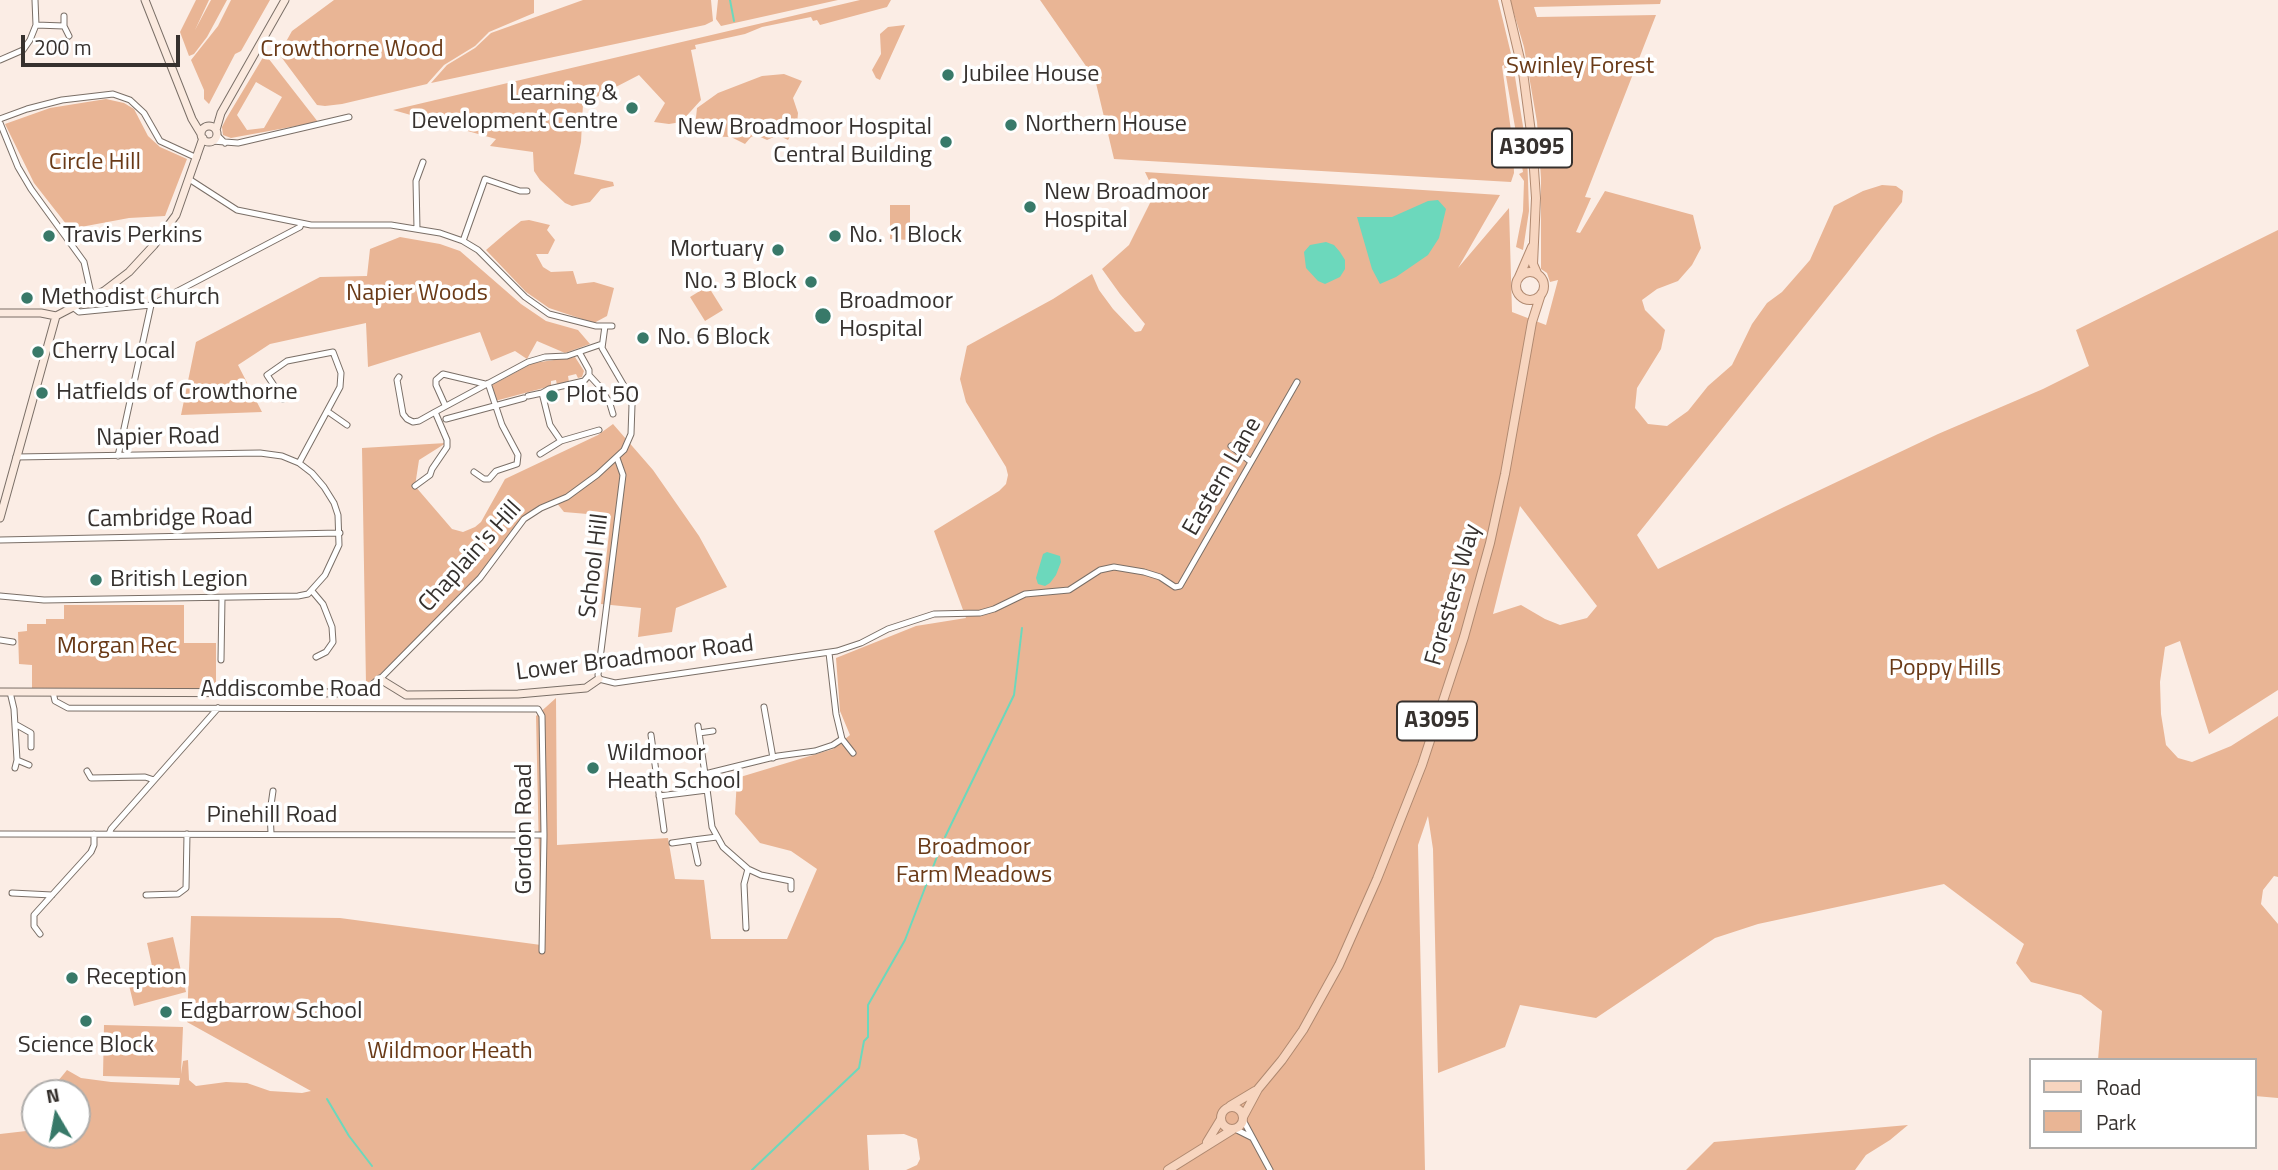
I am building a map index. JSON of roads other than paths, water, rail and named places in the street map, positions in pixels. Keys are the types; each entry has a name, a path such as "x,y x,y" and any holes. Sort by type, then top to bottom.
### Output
{"main road":[{"name":"A3095","path":"1506,0 1523,72 1532,140 1536,198 1533,264 1536,273"},
{"name":"A3095","path":"1519,277 1533,244"},
{"path":"1527,272 1536,273 1544,283 1541,294 1533,300 1526,299 1516,290 1519,277 1527,272"},
{"name":"Foresters Way","path":"1243,1119 1258,1089 1290,1049 1339,965 1388,852 1426,754 1464,638 1490,543 1532,322 1541,294"},
{"name":"Foresters Way","path":"1526,299 1532,322"},
{"name":"Foresters Way","path":"1228,1108 1258,1089"},
{"path":"1168,1170 1234,1129 1243,1119 1237,1108 1228,1108 1222,1112 1221,1119 1206,1145"},
{"path":"1221,1119 1224,1126 1234,1129"}],"street":[{"path":"0,60 23,50 30,40 36,25 36,0"},
{"path":"145,0 191,114 209,134 225,143 238,143 349,117"},
{"path":"0,313 41,313 56,316 74,308 127,273 158,240 176,215 209,134 285,0"},
{"path":"64,16 64,26 69,36"},
{"path":"36,25 64,26"},
{"path":"92,298 82,258 31,189 8,146 0,121 27,109 62,100 113,94 130,100 144,113 160,141 198,157"},
{"path":"0,149 8,146"},
{"path":"417,229 416,181 423,162"},
{"path":"189,179 237,210 301,224 380,224 440,233 478,250 525,297 549,314 608,326 602,344 567,356 545,357 528,362 419,421 413,422 403,414 397,380 399,377"},
{"path":"463,242 485,179 527,191"},
{"path":"74,308 79,312 151,305 300,227 301,224"},
{"path":"118,456 151,305"},
{"path":"0,518 56,316"},
{"name":"Chaplain's Hill","path":"380,679 480,578 524,519 567,497 617,458 630,439 632,405 627,390 605,354 602,344"},
{"path":"283,399 265,372 287,361 341,349"},
{"path":"0,596 28,600 222,598 269,597 310,592 334,561 340,533 334,503 312,472 299,463 340,387 342,377 333,352"},
{"path":"579,352 589,375 610,404 612,414"},
{"path":"445,405 436,385 436,380 443,374 487,384"},
{"path":"446,419 584,381 589,375"},
{"name":"Eastern Lane","path":"1177,587 1183,582 1297,382"},
{"path":"474,472 484,479 489,479 496,471 517,464 518,455 502,425 487,384"},
{"path":"542,393 550,425 561,441"},
{"path":"327,411 347,425"},
{"path":"415,486 430,475 447,447 447,440 435,412"},
{"path":"540,454 561,441 598,430"},
{"path":"1231,446 1251,462"},
{"name":"Napier Road","path":"16,457 260,453 282,456 299,463"},
{"name":"School Hill","path":"599,680 600,651 604,641 623,475 617,458"},
{"name":"Cambridge Road","path":"0,540 340,533"},
{"name":"Lower Broadmoor Road","path":"380,679 406,695 554,692 586,688 599,680 620,683 829,653 934,614 980,613 1025,594 1069,590 1100,570 1114,567 1144,572 1177,587"},
{"path":"310,592 323,604 332,627 333,642 326,652 316,657"},
{"path":"221,660 222,598"},
{"path":"0,640 13,642"},
{"path":"829,653 836,714 842,739 853,753"},
{"path":"0,692 354,693 367,690 380,679"},
{"path":"10,692 18,760 15,768"},
{"name":"Addiscombe Road","path":"53,692 55,701 68,708 538,709"},
{"path":"764,707 772,758"},
{"path":"109,834 218,708"},
{"name":"Gordon Road","path":"538,709 542,716 544,835 542,951"},
{"path":"758,718 766,717"},
{"path":"15,724 31,733 31,747"},
{"path":"713,731 699,730 712,827 717,837 736,860 748,869 761,875 791,881 801,879"},
{"path":"652,735 664,830"},
{"path":"705,774 815,751 833,746 842,739"},
{"path":"18,760 29,765"},
{"path":"87,771 91,778 145,777 154,780"},
{"path":"659,796 706,790"},
{"path":"271,833 270,812 274,791"},
{"name":"Pinehill Road","path":"0,834 544,835"},
{"path":"40,934 34,926 34,915 91,852 94,834"},
{"path":"146,895 178,894 186,888 187,834"},
{"path":"673,843 717,837"},
{"path":"693,840 698,863"},
{"path":"746,928 744,884 748,869"},
{"path":"791,881 791,889"},
{"path":"12,893 52,895"},
{"path":"1243,1119 1270,1170"},
{"path":"1234,1129 1253,1139"}],"waterway":[{"path":"730,0 734,21"},
{"path":"945,837 1014,695 1022,628"},
{"path":"752,1170 859,1068 864,1041 868,1037 868,1005 905,940 943,841"},
{"path":"327,1099 349,1136 372,1166"}],"place":[{"name":"Jubilee House","path":"948,75"},
{"name":"Learning & Development Centre","path":"632,108"},
{"name":"Northern House","path":"1011,125"},
{"name":"New Broadmoor Hospital Central Building","path":"946,142"},
{"name":"New Broadmoor Hospital","path":"1030,207"},
{"name":"Travis Perkins","path":"49,236"},
{"name":"No. 1 Block","path":"835,236"},
{"name":"Mortuary","path":"778,250"},
{"name":"No. 3 Block","path":"811,282"},
{"name":"Methodist Church","path":"27,298"},
{"name":"Broadmoor Hospital","path":"823,316"},
{"name":"No. 6 Block","path":"643,338"},
{"name":"Cherry Local","path":"38,352"},
{"name":"Hatfields of Crowthorne","path":"42,393"},
{"name":"Plot 50","path":"552,396"},
{"name":"British Legion","path":"96,580"},
{"name":"Wildmoor Heath School","path":"593,768"},
{"name":"Reception","path":"72,978"},
{"name":"Edgbarrow School","path":"166,1012"},
{"name":"Science Block","path":"86,1021"}],"park label":[{"name":"Crowthorne Wood","path":"352,50"},
{"name":"Swinley Forest","path":"1580,67"},
{"name":"Circle Hill","path":"95,163"},
{"name":"Napier Woods","path":"417,294"},
{"name":"Morgan Rec","path":"117,647"},
{"name":"Poppy Hills","path":"1945,669"},
{"name":"Broadmoor Farm Meadows","path":"974,862"},
{"name":"Wildmoor Heath","path":"450,1052"}]}
